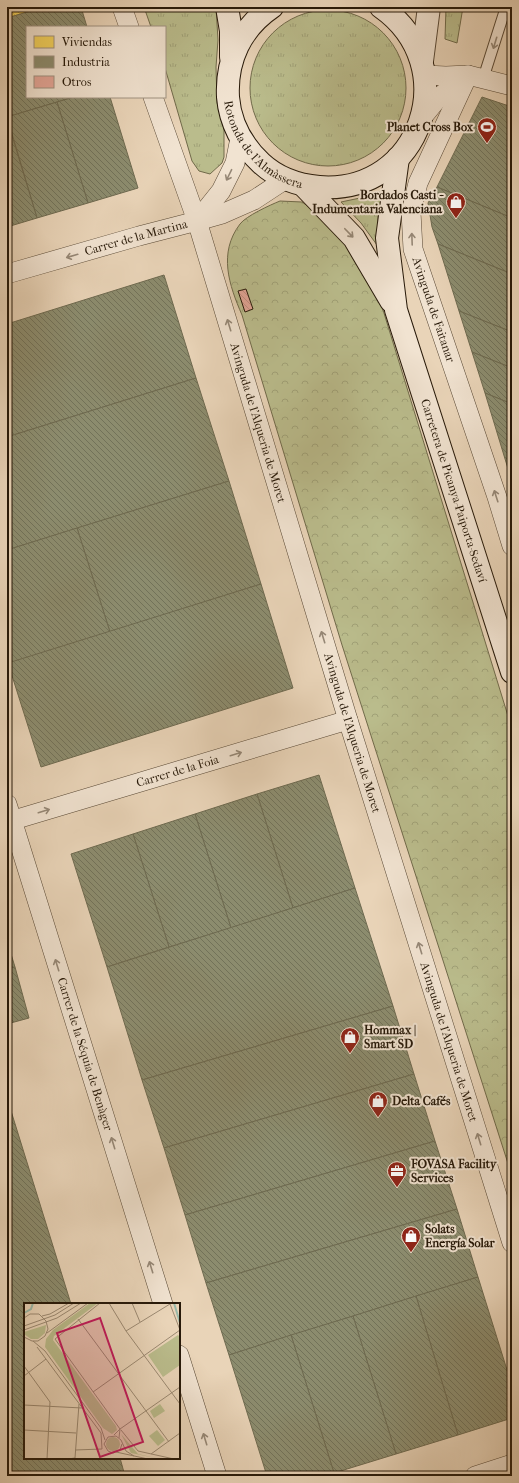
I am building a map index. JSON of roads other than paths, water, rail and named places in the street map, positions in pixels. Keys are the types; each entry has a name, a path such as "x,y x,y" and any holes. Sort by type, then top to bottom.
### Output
{"main road":[{"path":"226,7 231,31 231,60"},
{"name":"Rotonda de l'Almàssera","path":"272,7 260,16 242,36 231,60 227,84 229,107 240,138 252,154 268,169 294,182 333,188 362,182 381,172 398,158 413,138 421,119 425,100 423,68 407,32 391,14 381,7"},
{"path":"423,68 429,7"},
{"name":"Carretera de Picanya-Paiporta-Sedaví","path":"398,158 387,238 396,310 512,672"},
{"name":"Carretera de Picanya-Paiporta-Sedaví","path":"294,182 354,238 396,310"}],"street":[{"path":"122,7 129,26"},
{"path":"423,68 476,77 512,86"},
{"path":"421,119 439,97 476,77"},
{"name":"Avinguda de Faitanar","path":"476,77 418,183 411,212 413,249 512,546"},
{"name":"Avinguda de l'Alqueria de Moret","path":"153,98 197,221 348,720 512,1243"},
{"name":"Carrer de la Martina","path":"7,274 197,221 221,191 235,163 240,138"},
{"path":"197,221 222,214 294,182"},
{"name":"Carrer de la Foia","path":"9,815 348,720"},
{"name":"Carrer de la Séquia de Benàger","path":"9,815 163,1303"},
{"path":"180,1358 217,1476"},
{"path":"475,1476 512,1464"}],"lane":[{"path":"476,77 508,7"}],"place":[{"name":"Planet Cross Box","path":"487,144"},
{"name":"Bordados Casti - Indumentaria Valenciana","path":"456,219"},
{"name":"Hommax | Smart SD","path":"350,1054"},
{"name":"Delta Cafés","path":"378,1118"},
{"name":"FOVASA Facility Services","path":"397,1188"},
{"name":"Solats Energía Solar","path":"411,1253"}]}
